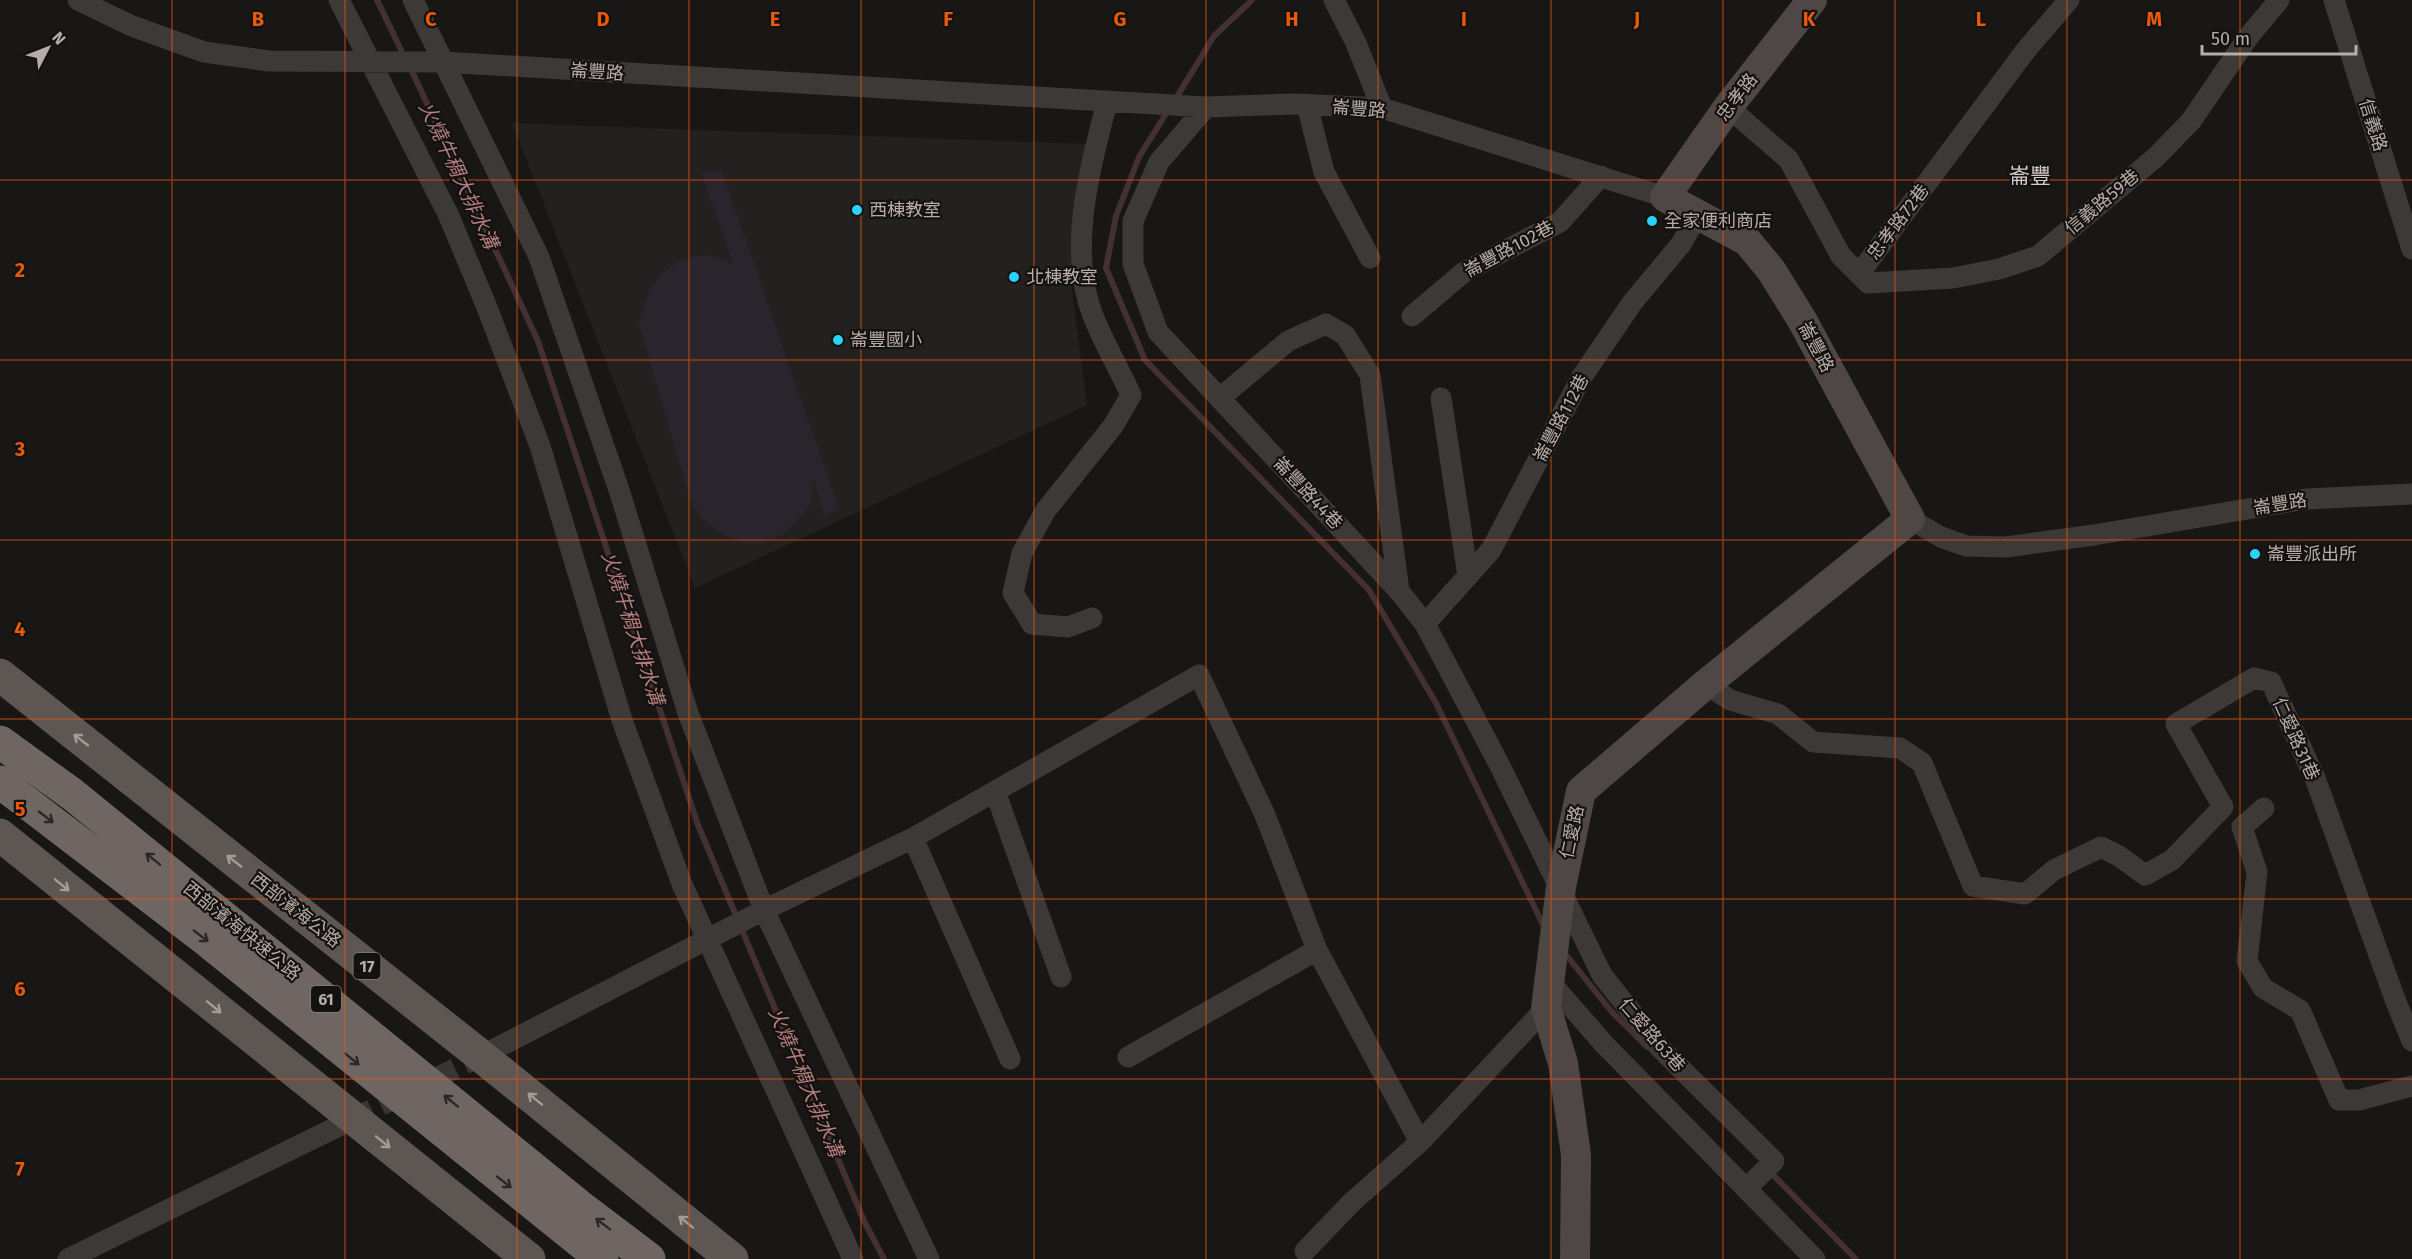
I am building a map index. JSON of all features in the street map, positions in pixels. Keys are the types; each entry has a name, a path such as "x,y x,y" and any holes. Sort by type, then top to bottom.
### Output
{"highway":[{"name":"西部濱海快速公路","path":"0,742 72,794 583,1209 649,1259"},
{"name":"西部濱海快速公路","path":"0,782 205,939 470,1155 602,1259"}],"main road":[{"name":"西部濱海公路","path":"0,675 481,1056 732,1259"},
{"path":"0,835 529,1259"}],"street":[{"name":"崙豐路","path":"78,0 132,27 204,52 269,61 443,62 1198,107 1307,105 1382,108 1665,196 1747,241 1771,270 1802,320 1910,519 1941,537 1966,546 2006,547 2094,535 2306,499 2412,494"},
{"path":"339,0 448,214 486,305 540,446 622,720 682,884 853,1259"},
{"path":"412,0 539,257 620,493 688,713 764,910 929,1259"},
{"path":"1334,0 1356,43 1382,108"},
{"name":"忠孝路","path":"1665,196 1728,106 1812,0"},
{"name":"忠孝路72巷","path":"1728,106 1789,160 1841,256 1859,274 2026,50 2068,0"},
{"name":"信義路59巷","path":"1859,274 1868,283 1953,278 1999,269 2038,256 2156,157 2191,121 2249,36 2279,0"},
{"name":"信義路","path":"2334,0 2412,249"},
{"path":"1092,618 1068,627 1032,624 1012,593 1022,553 1046,510 1113,426 1131,395 1093,315 1080,256 1088,175 1116,103"},
{"path":"1307,105 1324,172 1370,258"},
{"name":"崙豐路44巷","path":"1198,107 1159,162 1133,220 1133,264 1158,332 1399,591 1425,624 1561,887"},
{"name":"崙豐路102巷","path":"1412,316 1464,272 1560,222 1601,176"},
{"name":"崙豐路112巷","path":"1425,624 1491,550 1581,378 1632,303 1681,244 1699,213"},
{"path":"1220,398 1288,341 1326,324 1345,335 1370,375 1399,591"},
{"path":"1441,398 1468,576"},
{"name":"仁愛路","path":"1575,1259 1576,1155 1563,1063 1547,994 1561,887 1581,791 1706,684 1910,519"},
{"path":"481,1056 764,910 913,838 1199,675 1265,815 1317,950 1420,1142"},
{"name":"仁愛路31巷","path":"1706,684 1730,700 1778,714 1813,742 1900,748 1922,763 1972,886 2025,894 2054,870 2101,847 2145,874 2172,860 2223,807 2176,724 2254,678 2271,682 2315,778 2412,1041"},
{"path":"995,791 1061,977"},
{"path":"2264,808 2242,827 2257,872 2247,961 2263,988 2300,1010 2339,1100 2359,1100 2412,1086"},
{"path":"913,838 1010,1059"},
{"name":"仁愛路63巷","path":"1561,887 1602,975 1659,1047 1774,1161 1746,1189"},
{"path":"1128,1057 1317,950"},
{"path":"1305,1251 1352,1202 1420,1142 1547,994 1604,1044 1815,1259"},
{"path":"68,1259 353,1119"}],"shaded area":[{"name":"崙豐國小","path":"512,123 1088,144 1070,276 1087,405 695,588"},
{"path":"721,169 839,509 824,516 814,480 810,503 804,513 777,538 763,542 750,543 724,535 692,505 639,325 653,285 672,266 697,256 712,256 733,263 702,175"}],"waterway":[{"name":"火燒牛稠大排水溝","path":"377,0 404,56"},
{"path":"1175,100 1214,36 1252,0"},
{"name":"火燒牛稠大排水溝","path":"409,65 538,341 698,825 864,1221 884,1259"},
{"path":"1169,109 1139,157 1116,216 1106,268 1145,360 1369,590 1436,703 1545,929"},
{"path":"1563,951 1611,1011 1647,1047"},
{"path":"1770,1172 1856,1259"}],"tunnel":[{"path":"353,1119 481,1056"}],"place":[{"name":"西棟教室","path":"857,210"},
{"name":"全家便利商店","path":"1652,221"},
{"name":"北棟教室","path":"1014,277"},
{"name":"崙豐國小","path":"838,340"},
{"name":"崙豐派出所","path":"2255,554"}],"district":[{"name":"崙豐","path":"2030,176"}]}
